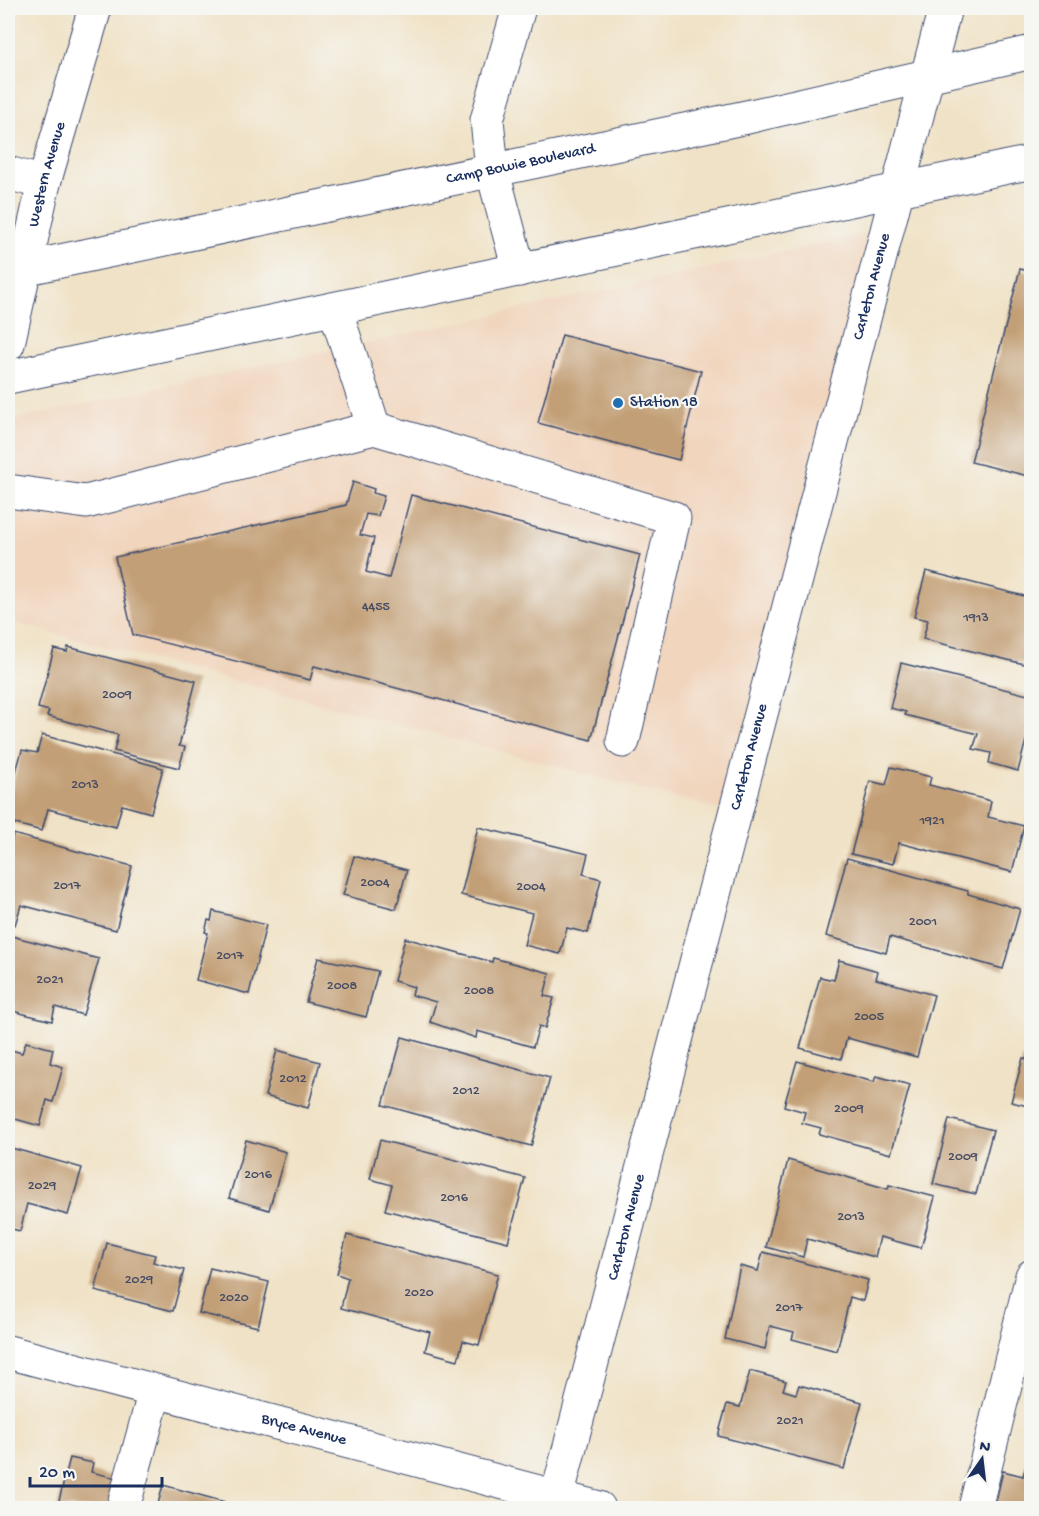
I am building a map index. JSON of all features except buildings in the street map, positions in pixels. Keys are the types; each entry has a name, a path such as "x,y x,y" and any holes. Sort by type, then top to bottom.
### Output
{"street":[{"name":"Western Avenue","path":"8,344 16,270 95,8"},
{"path":"519,8 487,120 492,169 519,270"},
{"name":"Carleton Avenue","path":"556,1503 945,8"},
{"name":"Camp Bowie Boulevard","path":"16,270 747,117 1032,52"},
{"path":"8,377 1032,162"},
{"path":"8,173 44,183"},
{"path":"335,309 374,428"},
{"path":"8,491 86,502 374,428 674,518 623,741"},
{"path":"975,1509 1032,1276"},
{"name":"Bryce Avenue","path":"8,1353 155,1391 556,1503 599,1509"},
{"path":"123,1509 155,1391"}],"shaded area":[{"path":"887,229 736,814 8,621 8,421"}],"place":[{"name":"Station 18","path":"618,403"}]}
